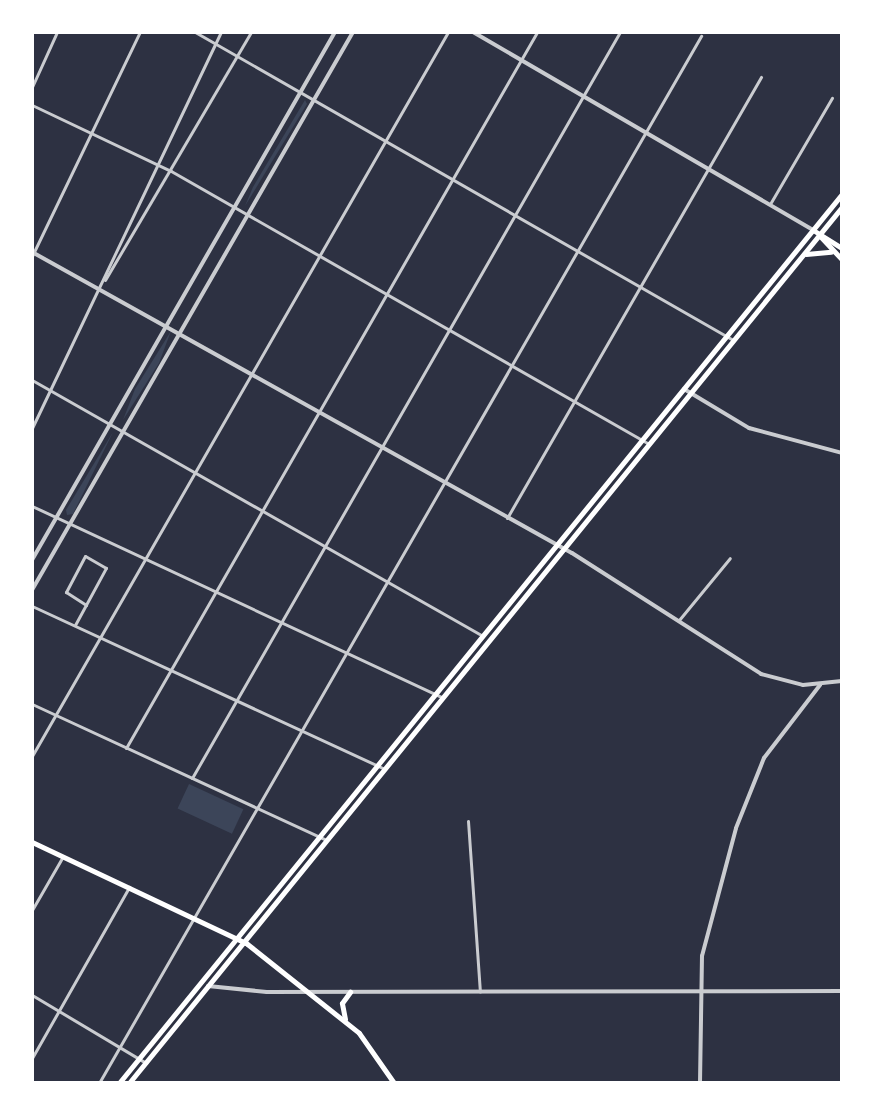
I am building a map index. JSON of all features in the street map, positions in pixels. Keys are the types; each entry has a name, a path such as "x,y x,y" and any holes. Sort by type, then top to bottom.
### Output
{"main road":[{"path":"119,1083 842,194"},
{"path":"129,1083 842,207"},
{"path":"813,230 842,248"},
{"path":"820,235 842,260"},
{"path":"802,257 832,252"},
{"path":"32,842 246,943 345,1021 394,1083"},
{"path":"345,1021 342,1003 350,992"}],"street":[{"path":"32,87 57,32"},
{"path":"140,32 32,253 101,286 564,549 761,674 820,685 842,681"},
{"path":"195,32 734,340"},
{"path":"32,428 221,32"},
{"path":"101,286 251,32"},
{"path":"32,560 335,32"},
{"path":"32,590 353,32"},
{"path":"32,756 383,139 448,32"},
{"path":"473,32 813,230"},
{"path":"126,748 537,32"},
{"path":"192,778 620,32"},
{"path":"99,1083 305,731 346,653 701,36"},
{"path":"507,518 761,77"},
{"path":"770,204 832,98"},
{"path":"32,105 171,171 649,444"},
{"path":"32,380 125,430 194,473 490,641"},
{"path":"684,389 749,428 842,453"},
{"path":"32,506 444,698"},
{"path":"75,625 86,605 106,568 85,556 66,592 86,605"},
{"path":"678,621 730,558"},
{"path":"32,606 385,770"},
{"path":"700,1083 700,991 706,936 747,795 771,747 820,685"},
{"path":"32,704 328,841"},
{"path":"468,821 480,992"},
{"path":"32,910 63,857"},
{"path":"32,1058 129,887"},
{"path":"203,982 209,987 308,992 842,991"},
{"path":"32,995 146,1063"}],"shaded area":[{"path":"305,100 307,104 245,206 253,187"},
{"path":"171,331 159,363 123,420 135,389"},
{"path":"113,432 73,514 67,515 66,510"},
{"path":"189,784 243,809 232,834 178,808"}]}
